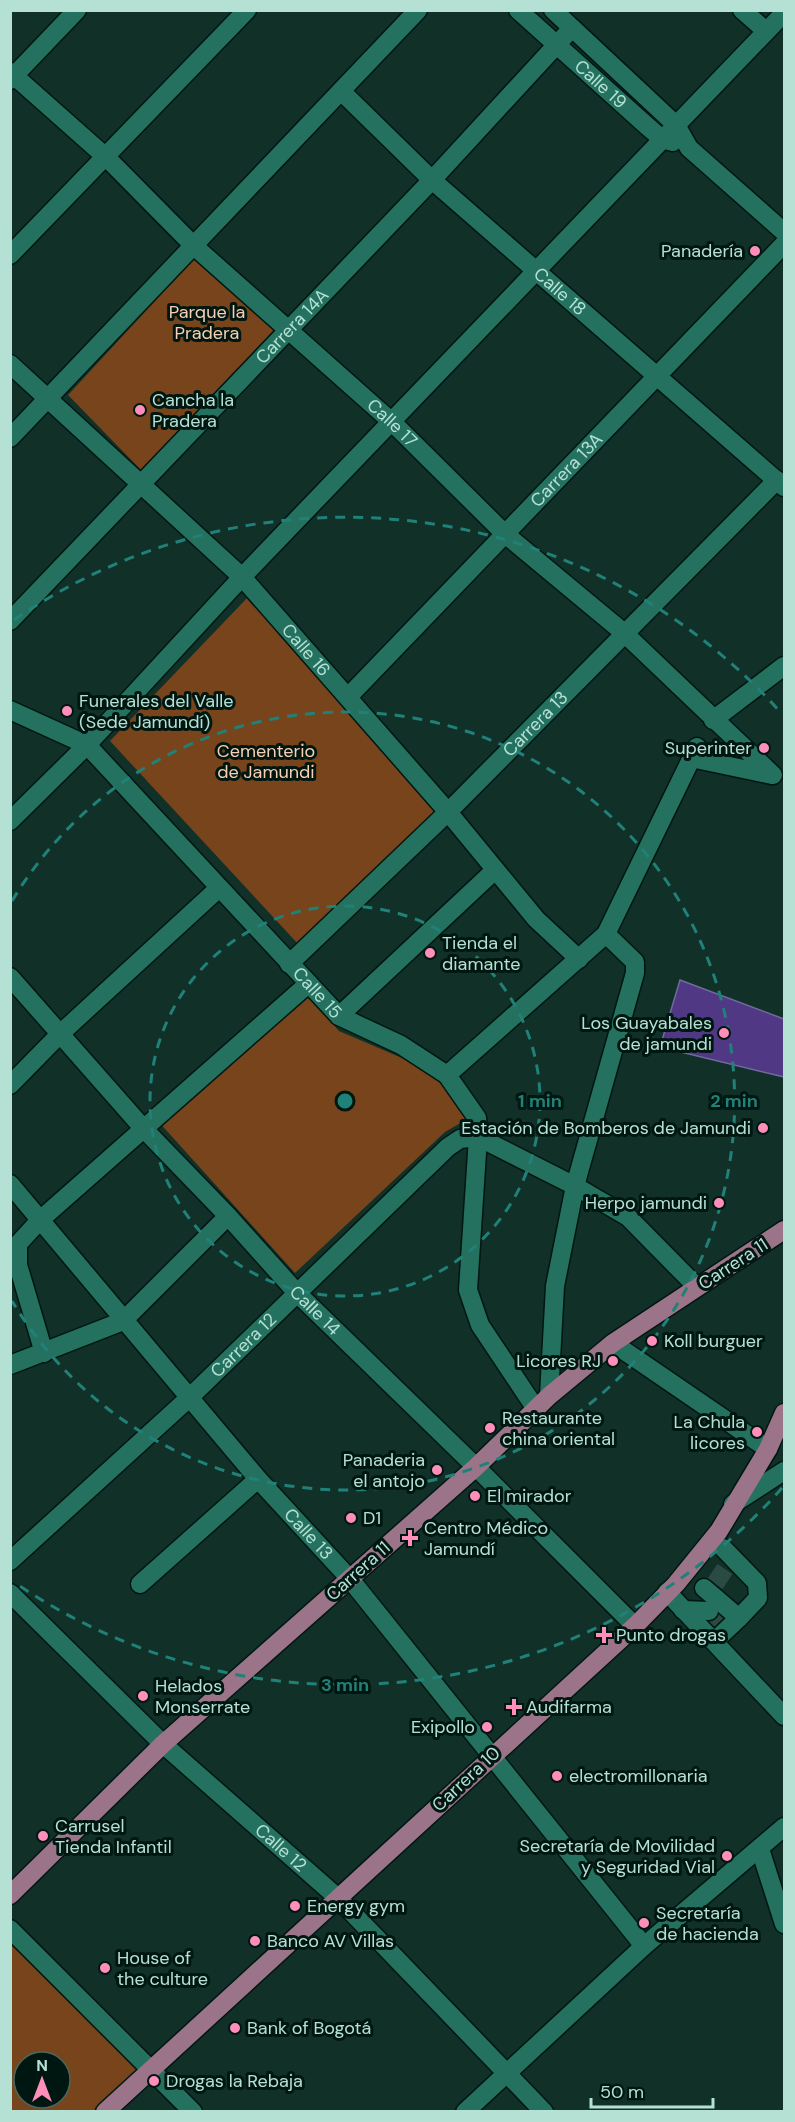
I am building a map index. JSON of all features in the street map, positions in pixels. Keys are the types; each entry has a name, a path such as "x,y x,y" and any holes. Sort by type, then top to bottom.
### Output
{"main road":[{"name":"Carrera 11","path":"10,1895 163,1744 476,1467 543,1403 613,1343 784,1230"},
{"name":"Carrera 10","path":"105,2112 635,1626 721,1539 734,1504 783,1423"}],"street":[{"path":"12,76 77,10"},
{"path":"10,255 107,158 247,10"},
{"path":"10,438 418,10"},
{"name":"Calle 19","path":"518,10 662,139 689,148"},
{"name":"Calle 19","path":"553,10 676,125 689,148 784,232"},
{"path":"742,10 766,31"},
{"path":"10,821 87,745 242,577 393,423 784,13"},
{"name":"Carrera 14A","path":"10,621 432,180 557,47 572,28"},
{"name":"Calle 17","path":"12,76 107,158 194,246 393,423 505,534 623,633 713,720 779,776"},
{"name":"Calle 18","path":"341,91 432,180 781,484"},
{"name":"Carrera 13A","path":"348,697 784,244"},
{"name":"Calle 16","path":"10,364 242,577 448,812 494,871 536,919 579,959"},
{"name":"Carrera 13","path":"289,964 448,812 623,633 781,484"},
{"path":"713,720 784,666"},
{"name":"Calle 15","path":"10,710 87,745 339,1016 401,1045 447,1075 477,1118 478,1137 468,1290 480,1324 543,1403"},
{"name":"Calle 17","path":"606,934 694,752 779,776"},
{"path":"339,1016 494,871"},
{"path":"10,1084 61,1033 219,888"},
{"path":"447,1075 606,934 634,962 634,973 575,1186 555,1286 543,1403"},
{"name":"Calle 14","path":"10,977 143,1128 228,1216 297,1293 635,1626"},
{"path":"44,1353 18,1265 18,1244 40,1220 308,984"},
{"path":"478,1137 575,1186 628,1218 697,1287"},
{"name":"Carrera 12","path":"10,1561 189,1398 448,1147 460,1139 478,1137"},
{"name":"Calle 13","path":"10,1184 258,1479 350,1579 644,1946"},
{"path":"10,1365 123,1321 228,1216"},
{"path":"613,1343 768,1449"},
{"path":"734,1504 784,1471"},
{"path":"140,1584 258,1479"},
{"path":"721,1539 727,1566"},
{"path":"721,1539 757,1583 759,1591 758,1598 722,1626"},
{"path":"671,1588 692,1590 710,1586 722,1626 784,1716"},
{"path":"671,1588 683,1610 722,1626"},
{"name":"Calle 12","path":"10,1593 163,1744 338,1898 544,2112"},
{"path":"683,1610 722,1626"},
{"path":"465,2112 644,1946 784,1827"},
{"path":"760,1849 784,1924"},
{"path":"10,1929 193,2112"}],"green space":[{"name":"Parque la Pradera","path":"203,249 286,317 142,471 68,395"},
{"name":"Cementerio de Jamundi","path":"249,596 444,807 299,945 110,741"},
{"path":"308,995 339,1031 444,1076 471,1117 445,1132 295,1273 157,1120"},
{"path":"10,1929 150,2069 105,2111 11,2111"}],"shaded area":[{"name":"Los Guayabales de jamundi","path":"680,980 784,1019 784,1077 660,1047"}],"tunnel":[{"path":"715,1584 727,1566"},
{"path":"709,1611 723,1622"}],"place":[{"name":"Panadería","path":"755,251"},
{"name":"Cancha la Pradera","path":"140,410"},
{"name":"Funerales del Valle (Sede Jamundí)","path":"67,711"},
{"name":"Superinter","path":"764,748"},
{"name":"Tienda el diamante","path":"430,953"},
{"name":"Los Guayabales de jamundi","path":"724,1033"},
{"name":"Estación de Bomberos de Jamundi","path":"763,1128"},
{"name":"Herpo jamundi","path":"719,1203"},
{"name":"Koll burguer","path":"652,1341"},
{"name":"Licores RJ","path":"613,1361"},
{"name":"Restaurante china oriental","path":"490,1428"},
{"name":"La Chula licores","path":"757,1432"},
{"name":"Panaderia el antojo","path":"437,1470"},
{"name":"El mirador","path":"475,1496"},
{"name":"D1","path":"351,1518"},
{"name":"Centro Médico Jamundí","path":"410,1538"},
{"name":"Punto drogas","path":"604,1635"},
{"name":"Helados Monserrate","path":"143,1696"},
{"name":"Audifarma","path":"514,1707"},
{"name":"Exipollo","path":"487,1727"},
{"name":"electromillonaria","path":"557,1776"},
{"name":"Carrusel Tienda Infantil","path":"43,1836"},
{"name":"Secretaría de Movilidad y Seguridad Vial","path":"727,1856"},
{"name":"Energy gym","path":"295,1906"},
{"name":"Secretaría de hacienda","path":"644,1923"},
{"name":"Banco AV Villas","path":"255,1941"},
{"name":"House of the culture","path":"105,1968"},
{"name":"Bank of Bogotá","path":"235,2028"},
{"name":"Drogas la Rebaja","path":"154,2081"}]}
